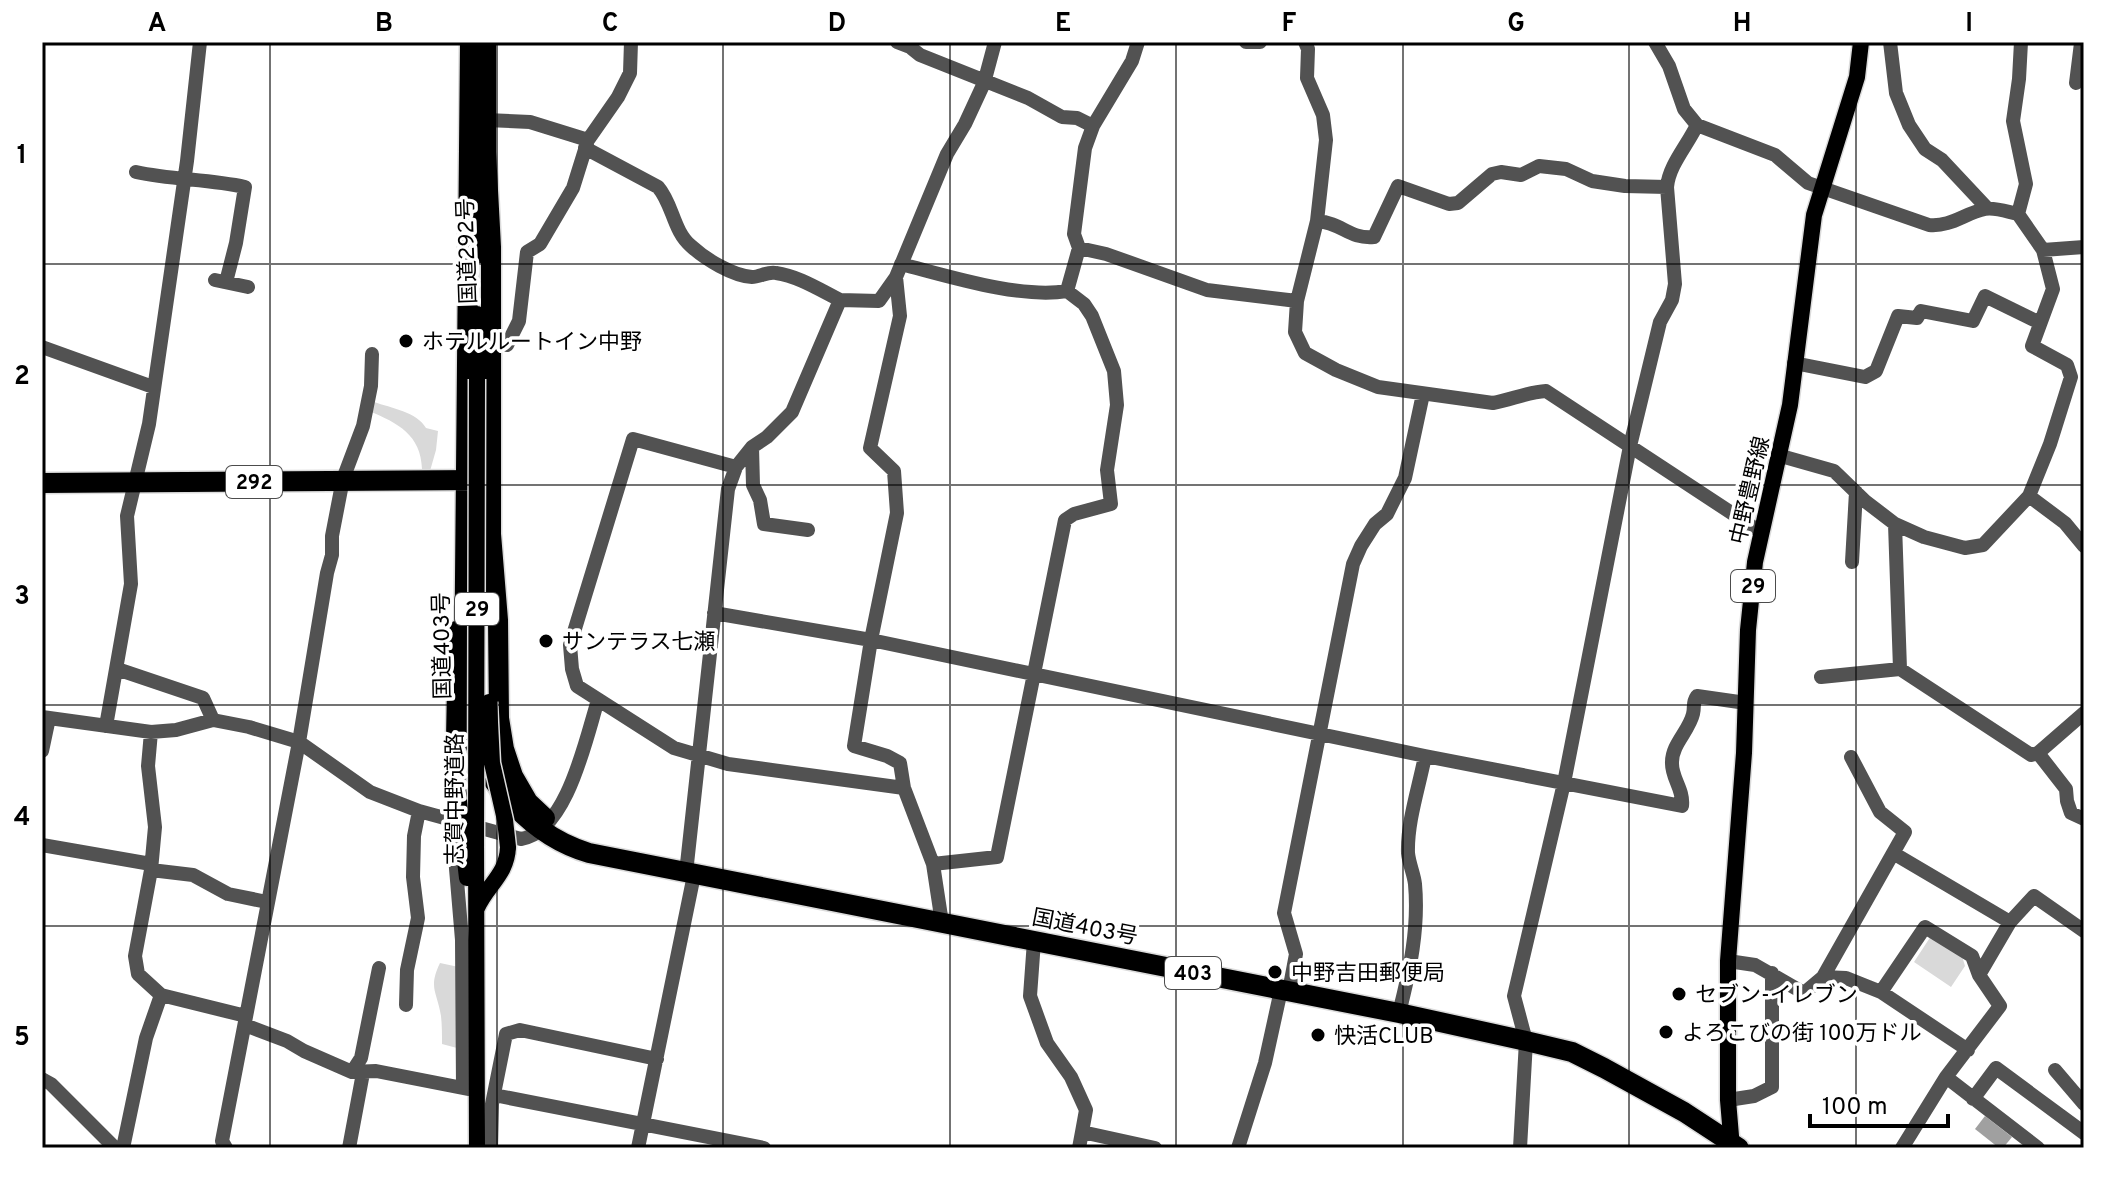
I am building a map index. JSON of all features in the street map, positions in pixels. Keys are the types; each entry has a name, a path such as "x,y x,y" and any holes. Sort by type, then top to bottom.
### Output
{"highway":[{"name":"国道292号","path":"470,42 491,247 491,480"},
{"name":"国道292号","path":"465,480 467,256 486,42"},
{"name":"国道403号","path":"465,480 466,708 475,746 484,766 508,800 544,825"},
{"name":"292","path":"42,483 491,480"},
{"name":"国道403号","path":"491,480 499,718 505,752 520,790 558,842 580,851 690,874 1399,1013 1572,1052 1734,1146"},
{"path":"484,766 505,752"}],"main road":[{"name":"中野豊野線","path":"1734,1146 1728,1100 1728,961 1755,562 1781,456 1809,243 1822,187 1857,77 1861,42"},
{"name":"志賀中野道路","path":"477,1148 476,910 463,832 477,379 479,120"},
{"name":"29","path":"476,910 503,870 508,847 492,763 489,702 491,534"},
{"name":"29","path":"464,597 455,632 454,739 476,943"}],"street":[{"path":"106,726 131,584 127,516 149,424 200,42"},
{"path":"507,345 519,321 527,252 540,244 573,188 587,144 630,73 631,42"},
{"path":"897,42 984,83 1028,98 1062,117 1077,118 1093,126"},
{"path":"479,120 530,122 587,144 658,187 667,196 674,219 688,245 732,271 753,277 774,272 807,283 840,300 879,301 898,271 947,154 984,83 995,42"},
{"path":"1067,291 1079,248 1074,234 1085,148 1093,126 1126,72 1138,42"},
{"path":"1246,42 1260,42"},
{"path":"1305,42 1308,49 1307,78 1323,115 1326,140 1317,221 1297,301 1295,332 1305,353 1378,387 1493,403 1511,400 1528,392 1546,391 1762,533"},
{"path":"1655,42 1669,66 1684,109 1697,125 1775,155 1808,183 1929,225 1942,226 1987,208 2018,214 2043,250 2053,289 2032,346 2067,365 2071,377 2050,444 2029,496 1983,545 1965,548 1924,537 1895,524 1834,471 1781,456"},
{"path":"1890,42 1896,93 1909,125 1925,149 1942,160 1987,208"},
{"path":"2018,214 2026,184 2013,121 2021,42"},
{"path":"2076,83 2081,43 2084,43"},
{"path":"1520,1148 1526,1041 1514,996 1564,783 1630,446 1660,322 1672,300 1675,284 1668,172 1697,125"},
{"path":"1317,221 1335,222 1361,238 1374,237 1398,186 1449,204 1458,203 1492,174 1521,175 1539,166 1566,169 1592,181 1667,187"},
{"path":"136,172 203,182 215,180 245,187 236,243 220,281 248,287"},
{"path":"2043,250 2084,247"},
{"path":"1079,248 1106,254 1207,290 1297,301"},
{"path":"898,271 1034,294 1067,291 1084,304 1092,316 1114,371 1117,405 1107,470 1111,504 1074,514 1065,520 997,857 933,864"},
{"path":"898,271 900,316 870,448 894,471 897,513 871,640 854,746 900,763 904,788 933,864 942,923"},
{"path":"1794,363 1865,377 1876,371 1898,316 1917,318 1921,311 1973,321 1985,296 2040,323"},
{"path":"638,1148 690,874 699,755 728,489 736,467 752,447 792,412 840,300"},
{"path":"42,347 153,387"},
{"path":"226,1148 222,1141 299,742 332,555 332,536 342,482 363,426 371,386 372,354"},
{"path":"1238,1148 1296,954 1284,913 1353,564 1375,524 1387,514 1405,478 1423,394"},
{"path":"736,467 633,439 570,645 577,686 674,748 728,764 904,788"},
{"path":"752,447 753,485 760,500 764,524 808,530"},
{"path":"1852,562 1856,492"},
{"path":"2029,496 2065,523 2084,546"},
{"path":"1895,524 1900,669"},
{"path":"714,613 871,640 1425,756 1682,806 1683,796 1671,761 1693,715 1693,700 1697,696 1746,703"},
{"path":"117,669 203,698 213,720"},
{"path":"1821,677 1900,669 2031,755 2038,753 2084,713"},
{"path":"42,751 45,717 151,732 176,730 213,720 299,742 370,792 463,832 526,838 544,825 566,795 598,700"},
{"path":"151,732 148,766 155,827 135,956 138,974 161,995 245,1020 357,1073 376,1071 466,1089 463,832"},
{"path":"2038,753 2066,789 2071,813 2084,819"},
{"path":"1399,1013 1409,974 1416,924 1415,883 1408,854 1425,756"},
{"path":"1728,961 1755,965 1804,993 1823,977 1905,832 1880,812 1851,757"},
{"path":"406,1005 407,970 418,918 413,877 414,836 419,811"},
{"path":"42,845 193,875 228,894 267,902"},
{"path":"1893,853 2010,922"},
{"path":"1979,975 2010,922 2034,896 2084,931"},
{"path":"1881,992 1925,927 1972,956 1979,975 2000,1006 1946,1077 1902,1148"},
{"path":"1034,941 1030,996 1047,1043 1071,1077 1086,1110 1079,1148"},
{"path":"349,1148 357,1073 379,968"},
{"path":"1728,1100 1754,1096 1772,1087 1772,973"},
{"path":"1823,977 1846,978 1881,992 1968,1050"},
{"path":"123,1148 146,1038 161,995"},
{"path":"491,1148 494,1095 506,1034 520,1030 657,1059"},
{"path":"1973,1099 1996,1068 2084,1133"},
{"path":"2055,1070 2084,1104"},
{"path":"1946,1077 2038,1148"},
{"path":"42,1079 51,1084 115,1148"},
{"path":"494,1095 764,1148"},
{"path":"1082,1132 1155,1148"}],"shaded area":[{"path":"374,402 410,414 426,428 438,431 430,471 422,469 417,447 406,432 369,411"},
{"path":"1931,936 1962,956 1965,966 1951,987 1914,962"},
{"path":"440,963 468,969 472,1052 442,1044 441,1016 434,990"},
{"path":"1985,1116 2012,1137 2003,1148 1975,1129"}],"place":[{"name":"ホテルルートイン中野","path":"406,341"},
{"name":"サンテラス七瀬","path":"546,641"},
{"name":"中野吉田郵便局","path":"1275,972"},
{"name":"セブン-イレブン","path":"1679,994"},
{"name":"よろこびの街 100万ドル","path":"1666,1032"},
{"name":"快活CLUB","path":"1318,1035"}]}
